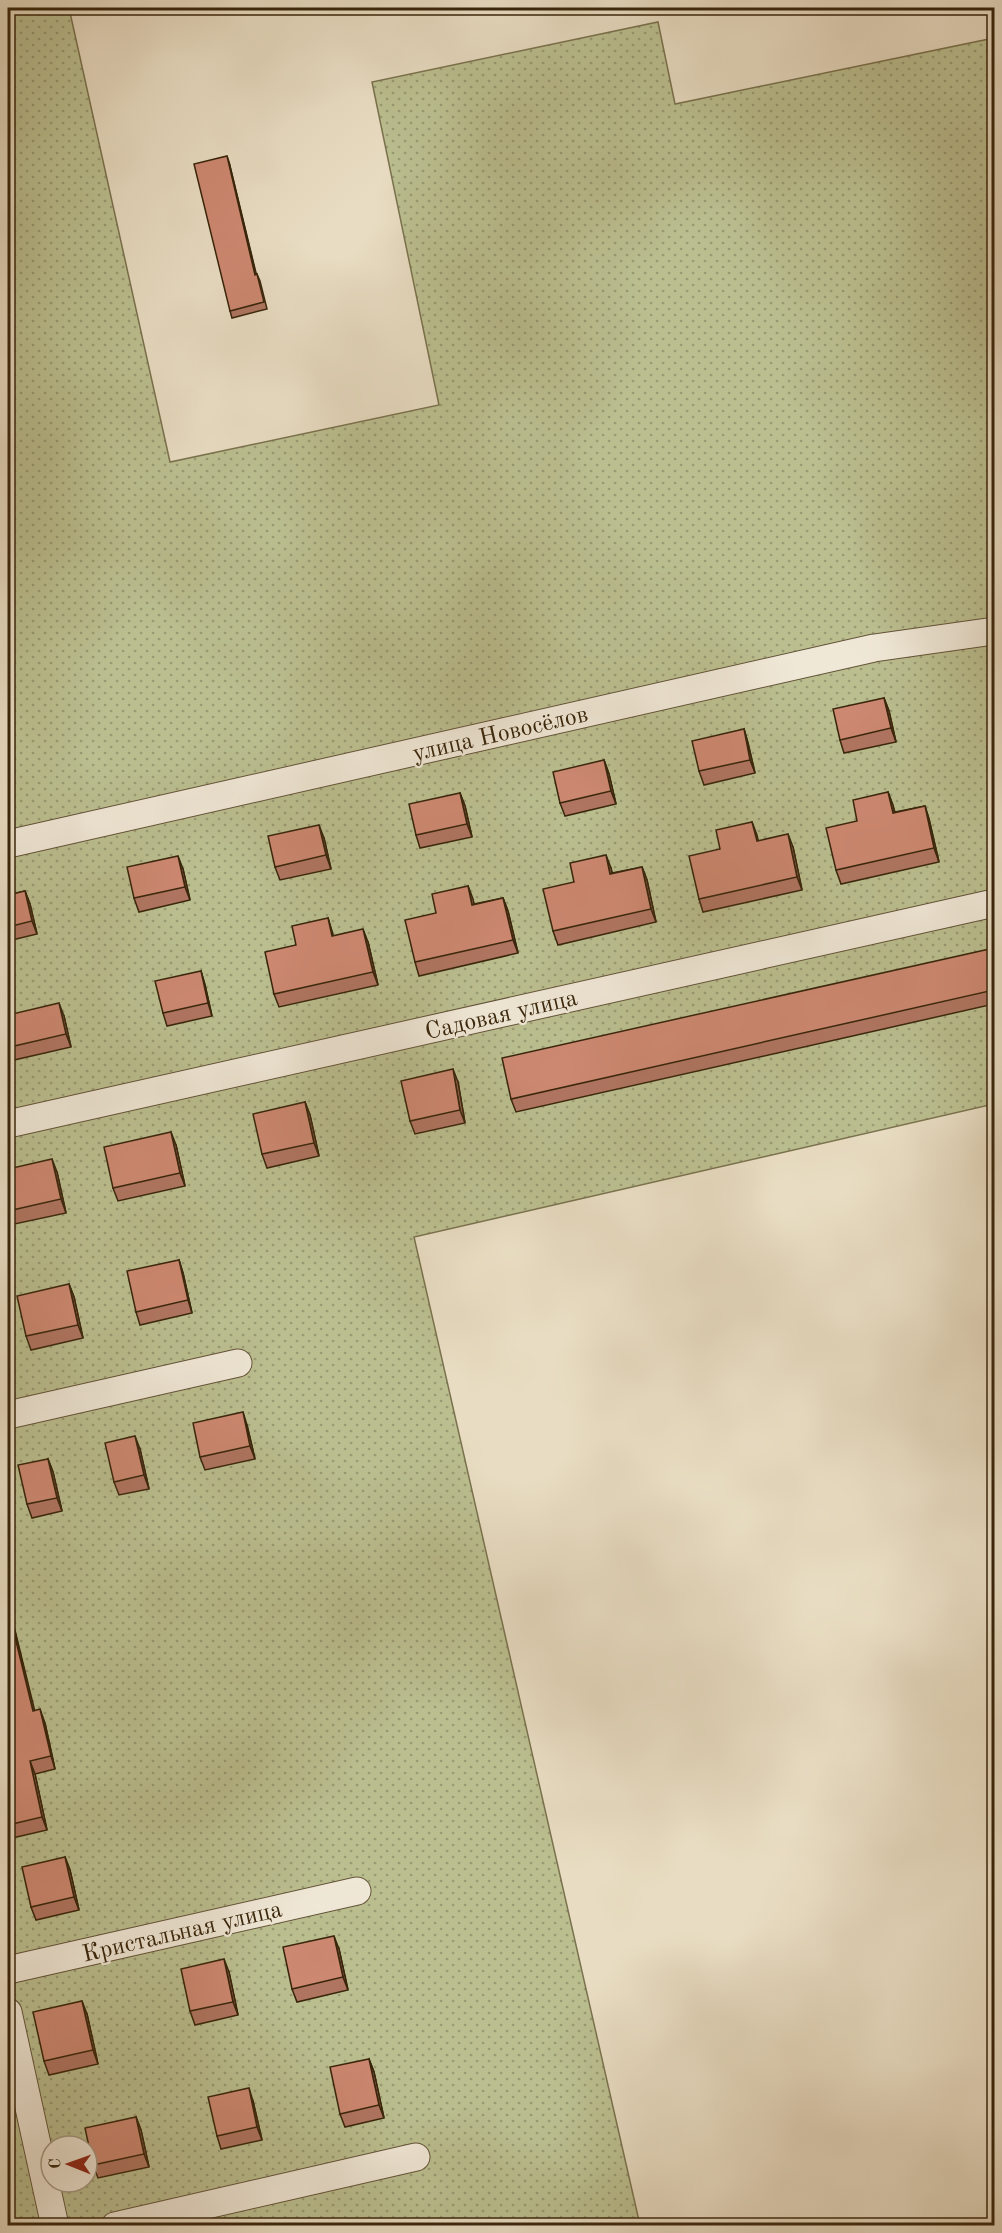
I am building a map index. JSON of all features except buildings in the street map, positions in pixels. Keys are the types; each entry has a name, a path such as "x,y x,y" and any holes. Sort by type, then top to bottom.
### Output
{"street":[{"name":"улица Новосёлов","path":"8,844 874,648 994,631"},
{"name":"Садовая улица","path":"8,1124 994,903"},
{"path":"8,1415 238,1364"},
{"name":"Кристальная улица","path":"8,1970 357,1891"},
{"path":"8,2012 55,2226"},
{"path":"116,2226 417,2157"}],"green space":[{"path":"8,8 69,8 170,462 439,405 372,82 658,22 675,104 994,38 994,1104 414,1237 640,2225 8,2226"}]}
